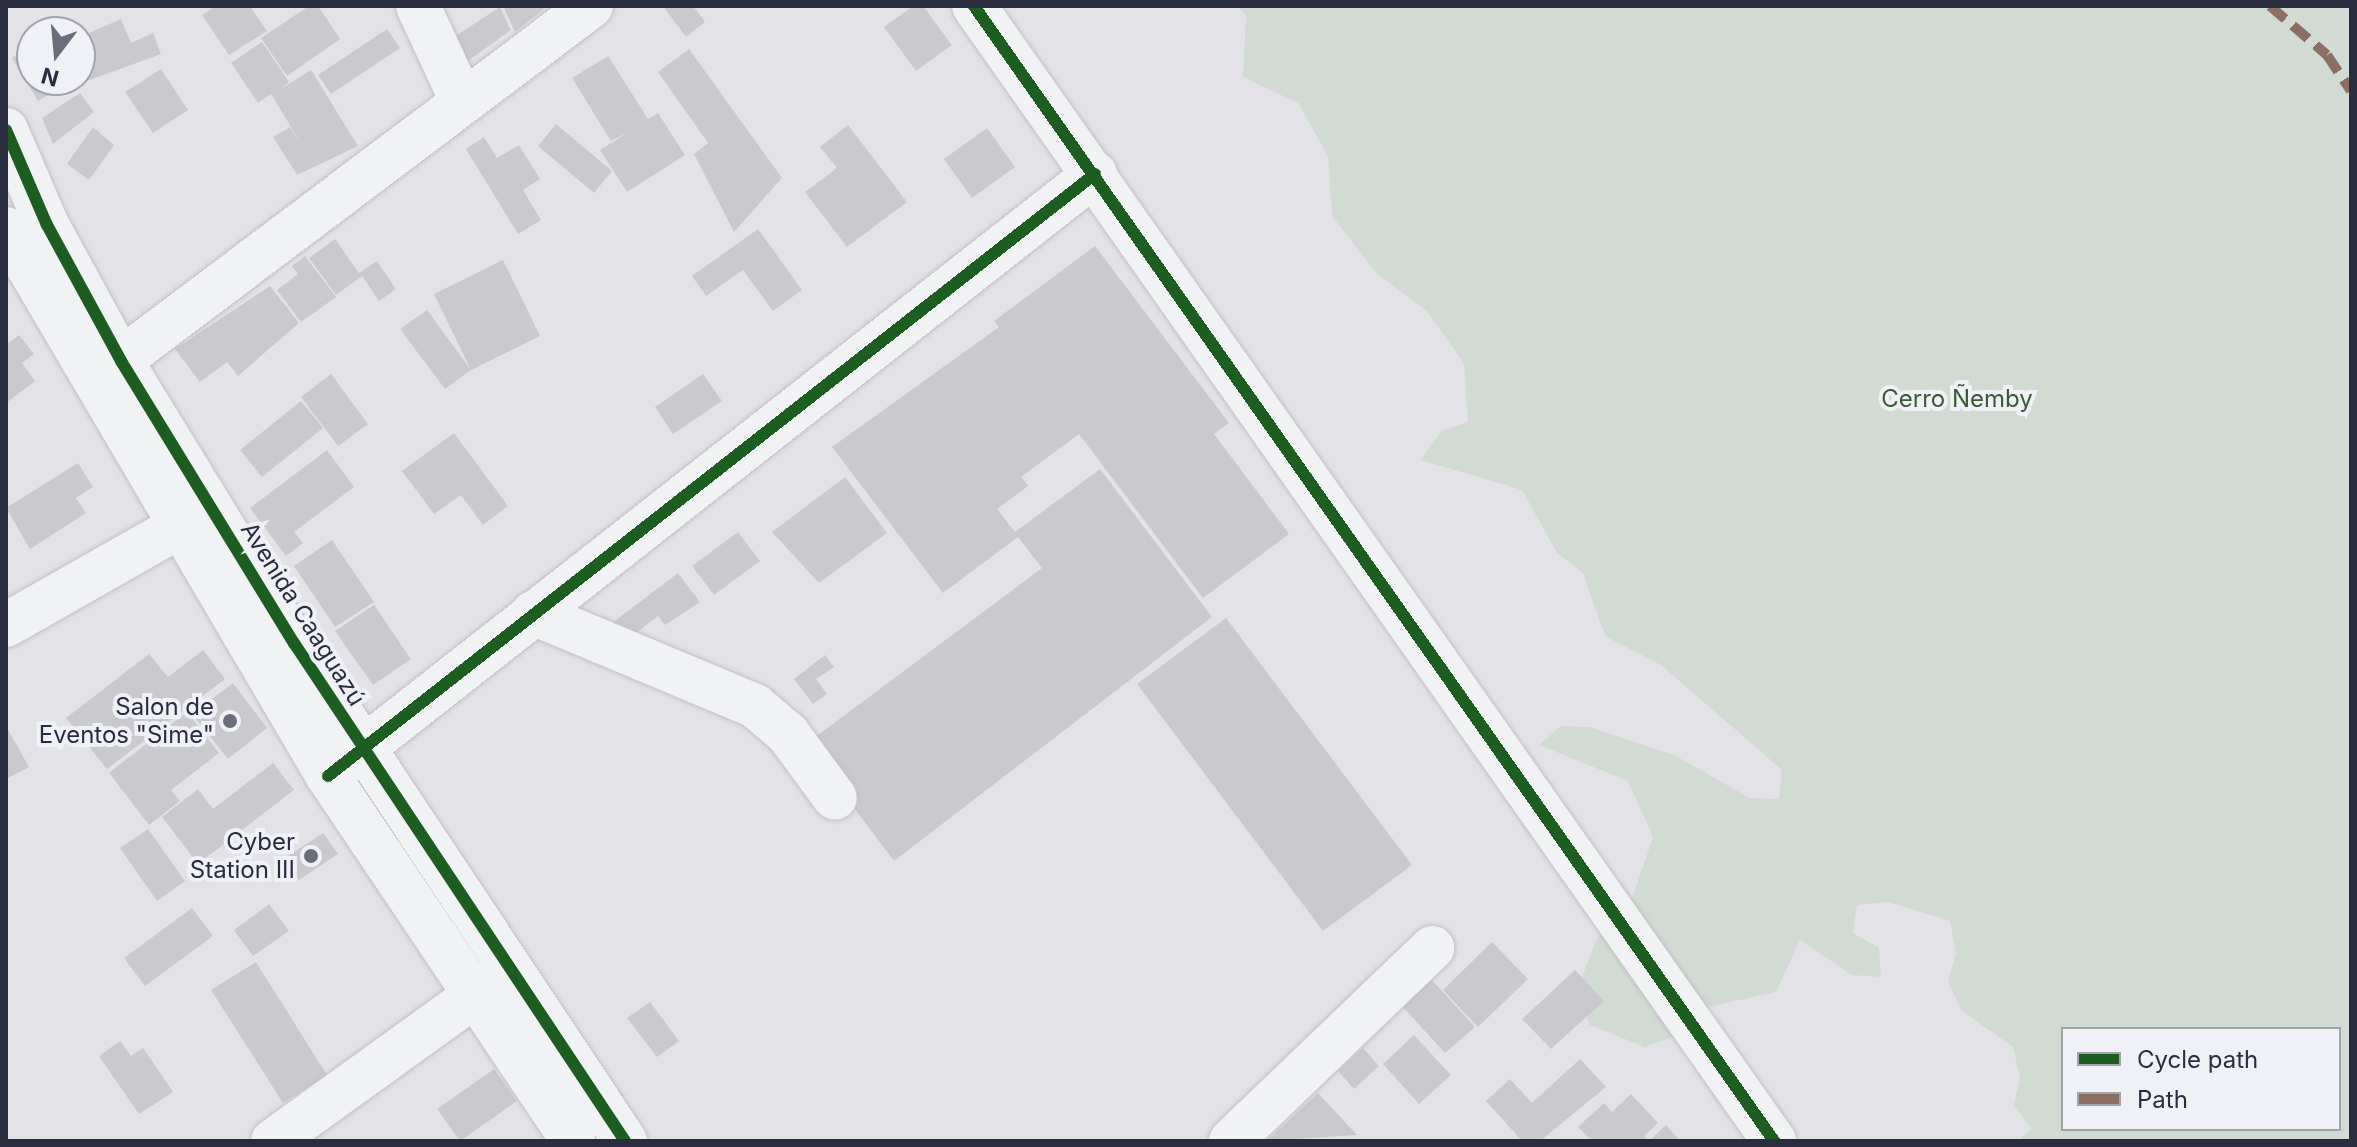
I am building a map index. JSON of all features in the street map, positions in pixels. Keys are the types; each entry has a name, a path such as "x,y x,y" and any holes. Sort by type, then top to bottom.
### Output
{"street":[{"path":"418,6 462,101"},
{"path":"106,371 591,6"},
{"path":"974,6 1772,1140"},
{"name":"Avenida Caaguazú","path":"6,130 106,371 177,528 328,776 573,1141"},
{"path":"328,776 361,747 1095,174"},
{"name":"Avenida Caaguazú","path":"8,241 106,371 625,1141"},
{"path":"6,625 177,528"},
{"path":"533,613 755,706 788,734 835,798"},
{"path":"1231,1141 1432,948"},
{"path":"273,1141 476,997 510,969"}],"green space":[{"name":"Cerro Ñemby","path":"1237,6 2351,6 2351,1141 2018,1141 2031,1129 2014,1105 2020,1077 2013,1047 1962,1011 1948,982 1956,953 1950,921 1888,902 1857,905 1853,933 1879,948 1881,977 1852,975 1800,940 1776,992 1689,1011 1673,1037 1645,1047 1590,1025 1576,999 1585,969 1596,940 1633,896 1653,837 1628,781 1539,745 1561,726 1590,727 1674,755 1750,798 1779,799 1782,770 1661,665 1605,636 1583,573 1557,553 1522,490 1421,460 1441,431 1468,422 1464,363 1427,311 1377,274 1332,216 1328,156 1298,103 1243,77 1246,15"}],"building":[{"path":"216,6 250,6 267,31 229,55 202,15"},
{"path":"309,6 318,6 340,39 287,76 261,38"},
{"path":"503,6 542,6 544,9 515,32"},
{"path":"663,6 693,6 705,22 686,37"},
{"path":"913,6 923,6 952,45 916,71 884,27"},
{"path":"500,7 511,30 458,68 445,43"},
{"path":"121,19 131,43 153,33 161,54 96,78 96,30"},
{"path":"387,29 400,48 331,94 318,75"},
{"path":"262,42 289,82 279,90 311,70 358,146 297,175 273,137 290,127 302,145 271,94 258,103 231,63"},
{"path":"689,49 782,178 734,232 694,154 708,143 658,72"},
{"path":"608,56 648,119 658,113 685,155 627,192 600,150 629,132 611,141 572,78"},
{"path":"161,69 188,110 153,133 125,92"},
{"path":"75,96 82,96 94,112 53,144 42,118"},
{"path":"556,124 612,171 594,193 538,146"},
{"path":"848,125 907,202 847,247 805,192 837,168 820,147"},
{"path":"93,127 114,145 89,180 67,164"},
{"path":"987,128 1015,167 972,198 944,159"},
{"path":"484,137 497,158 519,145 540,179 523,190 541,220 518,234 466,149"},
{"path":"758,229 802,290 773,311 743,270 706,296 692,276"},
{"path":"335,239 359,273 377,261 396,289 379,301 362,276 336,295 309,258"},
{"path":"1095,246 1229,423 1214,434 1289,534 1203,598 1079,434 1021,477 1028,486 997,509 1015,532 1100,469 1212,617 894,861 806,744 1042,568 1018,537 943,593 832,447 999,327 994,321"},
{"path":"305,256 336,297 301,322 277,290 298,274 292,266"},
{"path":"503,260 540,336 471,370 434,294"},
{"path":"270,286 299,323 238,376 227,362 200,382 175,349"},
{"path":"427,310 471,370 445,389 400,329"},
{"path":"19,335 34,354 22,363 35,381 6,403 6,345"},
{"path":"331,374 368,424 338,446 301,397"},
{"path":"703,374 722,401 673,434 655,407"},
{"path":"301,401 323,428 262,477 240,450"},
{"path":"454,433 508,506 483,525 461,495 434,514 402,471"},
{"path":"327,450 354,487 294,532 303,543 286,556 250,508"},
{"path":"78,463 93,487 76,498 86,513 30,549 6,508"},
{"path":"845,477 887,533 819,583 772,532"},
{"path":"738,532 760,561 714,595 692,566"},
{"path":"332,540 374,602 335,627 294,566"},
{"path":"678,573 700,602 665,625 658,616 626,641 612,623"},
{"path":"374,605 411,659 373,685 335,631"},
{"path":"1226,618 1412,865 1323,931 1137,684"},
{"path":"203,650 225,679 107,769 66,718 149,654 168,677"},
{"path":"825,655 834,667 816,679 827,694 813,704 794,679"},
{"name":"Salon de Eventos \"Sime\"","path":"233,683 267,728 228,759 192,714"},
{"path":"187,712 219,753 171,790 180,801 149,825 109,773"},
{"path":"6,726 29,767 6,779"},
{"path":"273,763 294,790 198,864 162,817 198,789 213,809"},
{"path":"148,829 185,881 157,901 120,848"},
{"name":"Cyber Station III","path":"323,833 338,854 299,880 285,858"},
{"path":"269,904 289,931 253,956 234,930"},
{"path":"192,908 213,936 145,986 124,958"},
{"path":"1492,942 1528,979 1478,1027 1443,990"},
{"path":"256,962 327,1075 283,1103 211,990"},
{"path":"1575,970 1604,1001 1551,1049 1522,1019"},
{"path":"1432,980 1475,1027 1445,1053 1402,1006"},
{"path":"650,1002 679,1041 657,1057 627,1018"},
{"path":"1414,1035 1451,1075 1419,1104 1383,1064"},
{"path":"120,1041 131,1056 143,1048 173,1092 139,1114 99,1056"},
{"path":"1363,1048 1379,1066 1354,1089 1338,1071"},
{"path":"1580,1059 1606,1087 1540,1141 1522,1141 1486,1101 1510,1079 1532,1103"},
{"path":"494,1069 517,1101 460,1141 437,1109"},
{"path":"1318,1093 1357,1135 1266,1141 1273,1135"},
{"path":"1631,1094 1658,1123 1644,1136 1649,1141 1592,1141 1578,1127 1604,1103 1612,1112"},
{"path":"1666,1125 1680,1141 1649,1141"}],"marked path":[{"path":"2270,6 2327,55 2351,91"}],"cycle path":[{"path":"974,6 1774,1141"},
{"path":"6,130 47,225 121,361 294,643 625,1141"},
{"path":"328,776 1095,174"}],"place":[{"name":"Salon de Eventos \"Sime\"","path":"230,721"},
{"name":"Cyber Station III","path":"311,856"}]}
